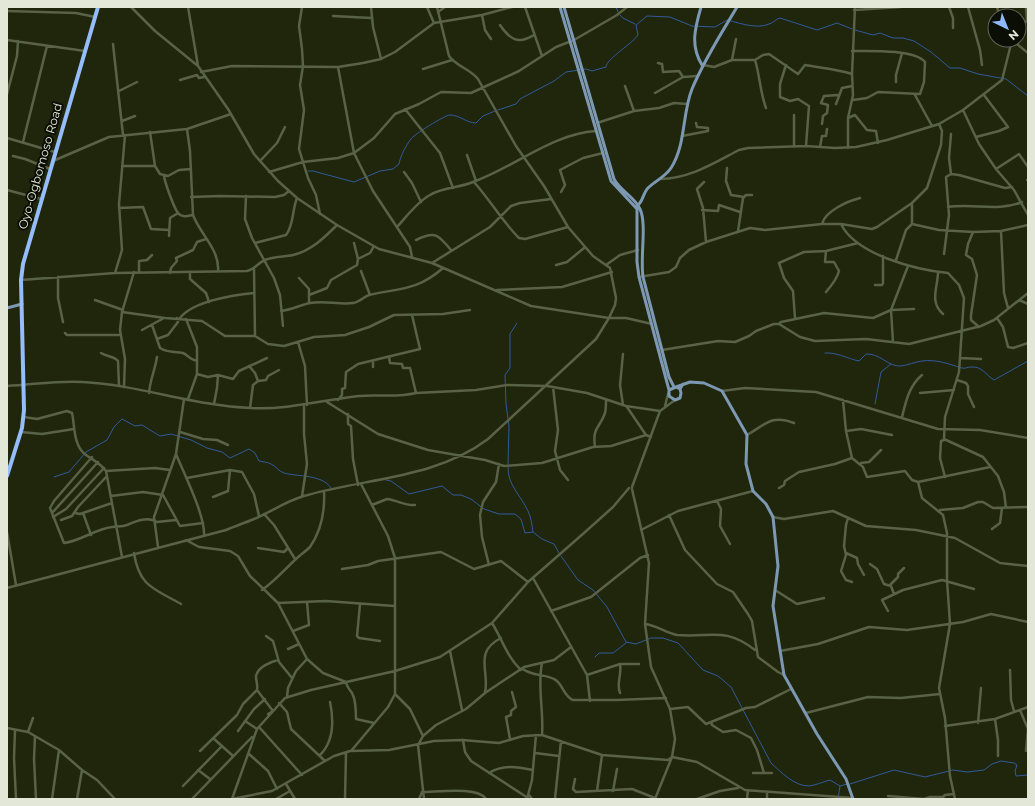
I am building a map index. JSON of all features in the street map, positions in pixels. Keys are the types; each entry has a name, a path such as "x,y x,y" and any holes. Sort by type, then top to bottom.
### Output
{"highway":[{"name":"Oyo-Ogbomoso Road","path":"7,474 21,432 24,417 25,385 21,280 24,258 95,18 96,7"}],"main road":[{"path":"560,7 570,42 583,76 602,144 602,153 612,184 637,206"},
{"path":"564,7 574,40 579,64"},
{"path":"701,7 695,30 695,50 702,65"},
{"path":"656,332 641,277 638,250 637,206 648,188 660,180 673,164 682,136 687,104 697,76 737,7"},
{"path":"583,76 596,131 616,182 637,206 641,213 641,277 669,377 675,386 680,389"},
{"path":"7,308 22,304"},
{"path":"661,350 670,398 675,400 681,396 680,389 683,384"},
{"path":"669,392 675,386 692,382 706,383 722,391 747,435 746,464 752,491 766,504 773,517 778,566 773,606 784,675 846,779 853,799"}],"street":[{"path":"131,7 155,32 198,66"},
{"path":"188,7 198,66 204,77 231,114 243,137 269,172 297,198 320,214 374,246 432,263 497,290 526,304 540,308 609,318 626,318 653,324"},
{"path":"302,7 299,26 303,66 300,85 304,118 299,145 303,162 316,195 320,214"},
{"path":"371,7 381,59"},
{"path":"427,7 434,24"},
{"path":"7,588 122,556 226,530 302,496 436,466 483,442 547,386 596,339 609,318 616,301 612,272 606,265 584,248 568,227 539,177 523,158 483,87 474,75 452,60 447,51 437,7"},
{"path":"438,12 445,7"},
{"path":"201,72 238,66 338,67 381,59 395,52 434,24 482,15 512,7"},
{"path":"525,7 542,56"},
{"path":"269,172 303,162 338,158 354,153 374,138 395,114 424,102 433,95 441,92 471,93 519,71 556,47 574,40 617,15 627,7"},
{"path":"848,148 848,118 853,100 852,51 854,8 902,7"},
{"path":"949,7 954,22 953,28"},
{"path":"968,7 980,50 982,65"},
{"path":"7,11 76,13 95,18"},
{"path":"482,15 485,30 491,39"},
{"path":"333,16 372,18"},
{"path":"500,25 506,34 518,40 534,35"},
{"path":"732,60 736,38"},
{"path":"7,40 84,51"},
{"path":"7,94 17,56 18,41"},
{"path":"113,44 124,135 119,208 122,250 115,272"},
{"path":"22,142 47,46"},
{"path":"660,180 688,175 743,149 806,146 848,148 878,143 939,124 964,110 998,84 1005,74 1010,48"},
{"path":"852,51 874,50 902,53 920,57 926,62 922,92 915,95 878,92 867,98 853,100"},
{"path":"896,82 896,76 902,53"},
{"path":"702,65 714,67 732,60 756,60 763,55 769,54 798,74 805,66 820,69 835,69 852,74"},
{"path":"423,69 452,60"},
{"path":"756,60 760,75 761,95 766,108"},
{"path":"658,63 662,64 663,72 679,71 683,77"},
{"path":"786,65 780,84 780,97 790,101 798,99 809,106 806,146"},
{"path":"338,67 354,153 366,179 412,250 412,257"},
{"path":"180,80 197,75 199,78 204,77"},
{"path":"656,93 683,77 697,76"},
{"path":"119,91 137,82"},
{"path":"625,86 634,111"},
{"path":"836,104 838,95 844,86 852,86"},
{"path":"822,124 823,116 827,112 828,105 821,103 824,96 830,94 838,95"},
{"path":"915,95 932,126"},
{"path":"976,137 1008,127 984,95"},
{"path":"597,124 634,111 659,108 674,103 687,104"},
{"path":"405,109 442,157 453,188"},
{"path":"964,110 976,137 996,169 1012,187 1022,202 1028,215"},
{"path":"52,161 102,140 124,135 187,129 231,114"},
{"path":"794,115 794,147"},
{"path":"122,121 136,116"},
{"path":"848,118 855,116 867,130 876,131 878,143"},
{"path":"682,136 708,131 708,128 697,127 696,123"},
{"path":"641,277 663,274 673,270 680,258 688,251 706,242 750,228 765,230 822,224 841,224 872,228 912,204 924,192 929,184 941,145 942,131 939,124"},
{"path":"260,161 277,142 285,127"},
{"path":"187,129 193,215 196,224 217,257 218,271"},
{"path":"820,147 820,139 822,136 826,136 827,129"},
{"path":"397,227 420,202 436,191 475,182 542,147 580,132 596,131"},
{"path":"150,132 155,166 164,176 165,184 178,213 184,217 193,215"},
{"path":"951,134 949,158 951,174"},
{"path":"7,138 55,152"},
{"path":"561,192 565,185 560,170 583,158 602,153"},
{"path":"996,169 1020,154 1028,167"},
{"path":"467,155 475,182 496,211 517,236 522,239 568,227"},
{"path":"13,156 50,169"},
{"path":"122,166 155,166"},
{"path":"727,168 726,181 731,195 744,197 752,195"},
{"path":"164,176 168,176 179,170 191,170"},
{"path":"404,172 412,183 420,202"},
{"path":"944,254 949,215 946,177 951,174 959,175 1004,188 1012,187"},
{"path":"704,182 697,189 702,210 706,242"},
{"path":"7,190 41,199"},
{"path":"191,197 275,197 284,195 289,191"},
{"path":"246,196 245,219 280,295 283,326"},
{"path":"738,231 740,212 744,197"},
{"path":"255,243 286,235 289,230 293,208 297,198"},
{"path":"822,224 824,218 831,211 860,198"},
{"path":"432,263 490,227 508,208 520,203 551,199"},
{"path":"948,207 960,206 992,208 1010,206 1022,202"},
{"path":"896,260 905,233 912,224 912,204"},
{"path":"702,210 718,211 719,205 740,212"},
{"path":"119,208 143,208 151,229 169,230"},
{"path":"170,236 170,218 178,213"},
{"path":"841,224 858,243 869,251 896,260 908,266 951,274 963,293 961,358 959,372 945,417 944,440 941,442 940,458 945,477"},
{"path":"912,224 930,229 973,232 1001,231 1028,225"},
{"path":"21,280 115,272 170,273 247,271 254,269 264,260 300,253 319,242 337,225"},
{"path":"1001,231 1004,293 1008,308"},
{"path":"973,232 968,244 966,255 972,259 977,275 971,320 979,327"},
{"path":"416,240 427,235 435,234 441,238 451,250"},
{"path":"170,273 171,268 177,261 176,258 193,250 197,242 206,240"},
{"path":"310,295 327,288 331,280 357,265 358,259 354,243"},
{"path":"795,318 793,291 782,274 779,263 804,252 826,251 858,243"},
{"path":"358,259 370,253 374,246"},
{"path":"556,265 566,262 584,248"},
{"path":"606,265 620,255 638,250"},
{"path":"826,251 825,262 834,262 839,271 834,278 833,285 826,292"},
{"path":"139,272 139,261 146,260 152,255"},
{"path":"874,285 882,285 883,283 883,256"},
{"path":"893,342 891,310 908,266"},
{"path":"281,310 291,310 309,303 352,303 370,295 414,286 433,276 443,268"},
{"path":"254,269 255,336"},
{"path":"361,271 370,295"},
{"path":"124,387 125,359 120,335 122,311 134,272"},
{"path":"190,272 190,279 206,293 209,302"},
{"path":"497,290 562,287 612,272"},
{"path":"938,272 935,299 936,306 943,314"},
{"path":"58,277 58,298 62,322"},
{"path":"299,278 308,286 310,295 309,303"},
{"path":"157,339 170,333 178,322 179,318 194,308 209,302 254,293"},
{"path":"779,324 800,337 815,341 866,338 909,344 979,327 997,318 1028,293"},
{"path":"95,300 122,311 165,318 179,318 205,322 228,337 255,336 262,342 271,345 284,346 323,335 345,335 369,327 391,316 443,314 470,310"},
{"path":"1017,301 1020,300 1028,304"},
{"path":"661,350 718,341 736,342 772,324 779,324 795,318 827,312 873,318 891,310 914,309"},
{"path":"338,400 342,394 342,389 345,388 346,372 358,364 420,349 412,315"},
{"path":"142,330 165,318"},
{"path":"997,318 1004,328 1008,347 1013,348 1028,343"},
{"path":"186,319 197,347 197,374 188,399"},
{"path":"152,325 158,346 163,350 184,354 190,360 197,361"},
{"path":"64,333 67,335 120,335"},
{"path":"298,342 305,366 306,405 304,434 307,464 302,496"},
{"path":"101,353 113,357 118,361 119,386"},
{"path":"623,354 620,385 625,405 646,435 650,437"},
{"path":"389,357 390,363 402,364 403,368 410,368 416,393"},
{"path":"149,393 151,378 154,375 157,358"},
{"path":"197,374 208,377 218,375 233,379 237,372 267,358"},
{"path":"961,358 981,358"},
{"path":"373,361 373,367"},
{"path":"249,366 256,373 258,381"},
{"path":"250,408 253,385 258,381 266,380 268,376 279,370"},
{"path":"214,405 218,375"},
{"path":"902,417 908,395 913,384 922,375"},
{"path":"957,380 966,383 968,386 968,394 974,407"},
{"path":"7,386 83,382 119,386 214,405 250,408 306,405 362,396 401,396 416,393 506,386 547,386 587,392 606,400 625,405 660,411"},
{"path":"553,387 553,398 558,425 555,449 561,472 568,480"},
{"path":"722,391 741,388 803,391 843,400 944,430 980,430 1028,438"},
{"path":"920,393 954,390"},
{"path":"665,406 669,392"},
{"path":"158,547 154,520 156,508 163,495 176,454 184,399"},
{"path":"595,447 593,439 595,429 604,415 606,400"},
{"path":"232,799 249,754 253,737 258,728 273,710 287,697 432,661 492,624 528,582 564,552 613,507 630,488 660,411 675,400"},
{"path":"843,400 846,431 852,458 860,464 867,477 905,471 912,480 918,482 990,467"},
{"path":"327,402 378,434 428,450 460,455 499,464 518,466 542,463 595,447 611,446 646,435"},
{"path":"24,417 37,419 69,410 72,413 76,439 85,454 98,462 105,469 108,475 122,556"},
{"path":"232,799 276,789 325,761 350,751 374,724 395,694 395,558 388,536 360,484 352,454 351,426 348,424 348,414"},
{"path":"747,435 770,420 784,420 794,423"},
{"path":"21,432 42,434 74,429"},
{"path":"846,431 861,429 892,435"},
{"path":"180,432 203,439 217,440 228,445"},
{"path":"944,440 980,454 1000,482 1006,508"},
{"path":"860,464 869,462 881,450"},
{"path":"176,454 187,478 203,523 204,535"},
{"path":"92,457 54,501 50,508 64,542 91,535 111,527 126,525 136,520 154,520 157,522 176,520"},
{"path":"779,488 785,481 799,472 835,464 852,458"},
{"path":"52,513 98,462"},
{"path":"489,565 482,537 480,515 482,502 496,482 499,464"},
{"path":"53,517 64,512 105,469 155,468 170,470"},
{"path":"187,478 230,470 242,472 254,494 259,516"},
{"path":"213,497 228,491 230,470"},
{"path":"75,513 78,507 108,475"},
{"path":"918,482 922,498 939,510 943,515 947,536 947,580 950,624 939,678 950,776 955,799"},
{"path":"575,779 574,791 632,789 655,799 672,758 675,739 670,709 651,667 646,638 645,624 649,571 648,555 630,488"},
{"path":"262,590 284,573 295,559 309,548 316,536 324,508 324,491"},
{"path":"641,530 669,515 752,491"},
{"path":"111,496 143,492 163,495"},
{"path":"163,495 181,527 203,523"},
{"path":"372,505 387,499 396,502 402,501 409,506 415,505"},
{"path":"717,502 721,509 720,526 730,544"},
{"path":"939,510 962,508 978,502 983,502 993,508 1028,507"},
{"path":"61,520 75,513 83,513 112,504"},
{"path":"992,529 1000,523 1002,508"},
{"path":"773,517 784,519 813,513 833,511 866,526 916,530 947,536 962,541 981,554 1000,563 1028,566"},
{"path":"83,513 91,535"},
{"path":"263,514 274,525 295,559"},
{"path":"669,515 678,538 692,558 717,584 733,592 748,614 752,621 755,650 759,659 784,675"},
{"path":"848,518 844,546 846,553 841,573 846,580 852,582"},
{"path":"7,532 16,585"},
{"path":"186,540 198,547 230,551 236,554 250,576 262,590 278,603 307,659 323,673 346,682"},
{"path":"258,548 284,552 288,548"},
{"path":"342,569 395,558 441,552 474,569 503,562 528,582"},
{"path":"134,553 136,567 145,583 181,604"},
{"path":"846,553 857,558 858,564 864,575"},
{"path":"551,611 591,597 640,558 648,555"},
{"path":"870,564 877,569 884,584 890,585"},
{"path":"890,585 904,568"},
{"path":"533,578 587,675 590,701"},
{"path":"888,611 882,601 894,594 910,588 937,581 947,580 974,589"},
{"path":"890,585 894,594"},
{"path":"775,590 797,604 824,598"},
{"path":"278,603 326,601 394,606"},
{"path":"293,631 309,625 307,602"},
{"path":"360,604 357,636 359,638 380,640"},
{"path":"780,651 818,644 862,628 874,626 907,630 950,624 991,614 1004,615 1028,622"},
{"path":"492,624 501,638 510,658 522,669 556,680 570,699 590,701 666,698"},
{"path":"645,624 654,625 678,635 713,634 738,638 755,650"},
{"path":"266,636 273,641 278,660 292,678"},
{"path":"485,693 485,658 493,643 501,638"},
{"path":"288,649 299,644"},
{"path":"424,799 422,792 418,745 423,736 446,718 462,710 522,669 529,665 554,660 571,646"},
{"path":"450,651 462,710"},
{"path":"287,697 292,678 298,667 307,659"},
{"path":"273,710 257,690 256,677 260,669 278,660"},
{"path":"542,663 539,684 543,723 542,735"},
{"path":"587,675 620,664 639,664"},
{"path":"620,664 622,672 618,687 620,693"},
{"path":"1010,670 1011,700 1014,712"},
{"path":"346,682 354,700 356,719 374,724"},
{"path":"978,723 981,688"},
{"path":"670,709 688,708 706,724 746,708 755,707 791,689"},
{"path":"200,751 237,715 243,704 257,690"},
{"path":"510,739 506,717 511,715 511,711 516,706 512,692"},
{"path":"395,694 410,709 423,736"},
{"path":"806,713 868,696 901,698 940,694"},
{"path":"238,731 265,699"},
{"path":"320,754 329,744 334,717 330,702"},
{"path":"279,703 287,712 291,729 320,754 325,761"},
{"path":"945,726 995,720 1028,707"},
{"path":"268,714 273,710"},
{"path":"1020,710 1028,729 1026,752"},
{"path":"28,732 33,718"},
{"path":"995,720 998,740 998,756"},
{"path":"245,721 258,728 302,775"},
{"path":"711,722 712,725 723,732 736,730 751,738 757,750 764,773"},
{"path":"7,728 28,732 58,750 82,770 97,780 115,799"},
{"path":"15,730 14,758 16,799"},
{"path":"528,798 536,753 536,735"},
{"path":"350,751 389,750 434,741 463,740 499,743 510,739 542,735 602,755 668,760 672,758 697,762 739,788 748,790 853,799"},
{"path":"35,736 36,799"},
{"path":"192,799 253,737"},
{"path":"213,738 233,756"},
{"path":"463,740 466,752 471,761 528,798 532,799"},
{"path":"555,799 561,741"},
{"path":"183,786 222,746"},
{"path":"52,799 58,750"},
{"path":"345,799 346,753"},
{"path":"536,753 559,756"},
{"path":"249,754 268,771 276,789"},
{"path":"597,791 602,755"},
{"path":"489,773 499,768 510,766 533,770"},
{"path":"613,790 617,768"},
{"path":"76,799 82,770"},
{"path":"198,770 210,779"},
{"path":"753,773 772,773"},
{"path":"286,784 295,799"},
{"path":"697,799 720,791 739,788"},
{"path":"747,799 748,790"},
{"path":"276,799 290,791"},
{"path":"422,792 473,791 483,794 486,799"},
{"path":"419,799 422,792"},
{"path":"767,792 767,799"},
{"path":"888,796 924,799 930,797 941,798 954,794"}],"waterway":[{"path":"616,7 618,12"},
{"path":"620,15 635,24"},
{"path":"498,110 516,104 520,99 554,81 566,72 586,69 592,71 606,67 610,60 635,39 638,35 636,25 647,16 670,17 692,26 715,27 727,20"},
{"path":"731,21 750,26 760,26 771,23 780,18 817,30 837,23 852,29"},
{"path":"855,30 873,35 880,33 893,38 903,38 914,41 931,52 950,68 960,68 978,74 1006,79 1028,96"},
{"path":"308,171 354,182 380,171 393,169 399,164 404,151 413,137 442,118 453,115 469,122 476,123 483,116 495,111"},
{"path":"508,464 509,426 506,404 505,375 510,368 510,334 517,323"},
{"path":"825,353 859,361 866,354 871,354 896,366 919,361 933,361 963,368 975,367 981,369 994,380 1028,361"},
{"path":"875,404 881,372 891,364"},
{"path":"54,477 69,472 86,452 107,440 114,427 122,419 135,426 142,425 160,436 171,434 191,440 207,448 222,452 230,458 249,449 255,453 259,461 270,463 284,473 316,478 322,480 331,488"},
{"path":"508,467 508,473 512,484 529,513 533,532"},
{"path":"386,480 391,481 409,494 442,486 453,495 461,495 471,499 484,509 499,514 515,514 521,519 525,533 533,532 542,539 554,544 559,553"},
{"path":"561,556 578,580 593,590 607,607 626,642"},
{"path":"626,642 636,644 651,638 663,638 678,643 703,670 718,676 731,687 771,763 783,774 798,784 809,786 830,780 840,786 847,784"},
{"path":"595,657 599,653 613,653 626,643"},
{"path":"850,784 894,770 925,777 953,770 967,772 984,770 992,764 1001,761 1014,763 1017,765 1015,771 1016,776 1028,775"},
{"path":"838,799 840,786"}]}
